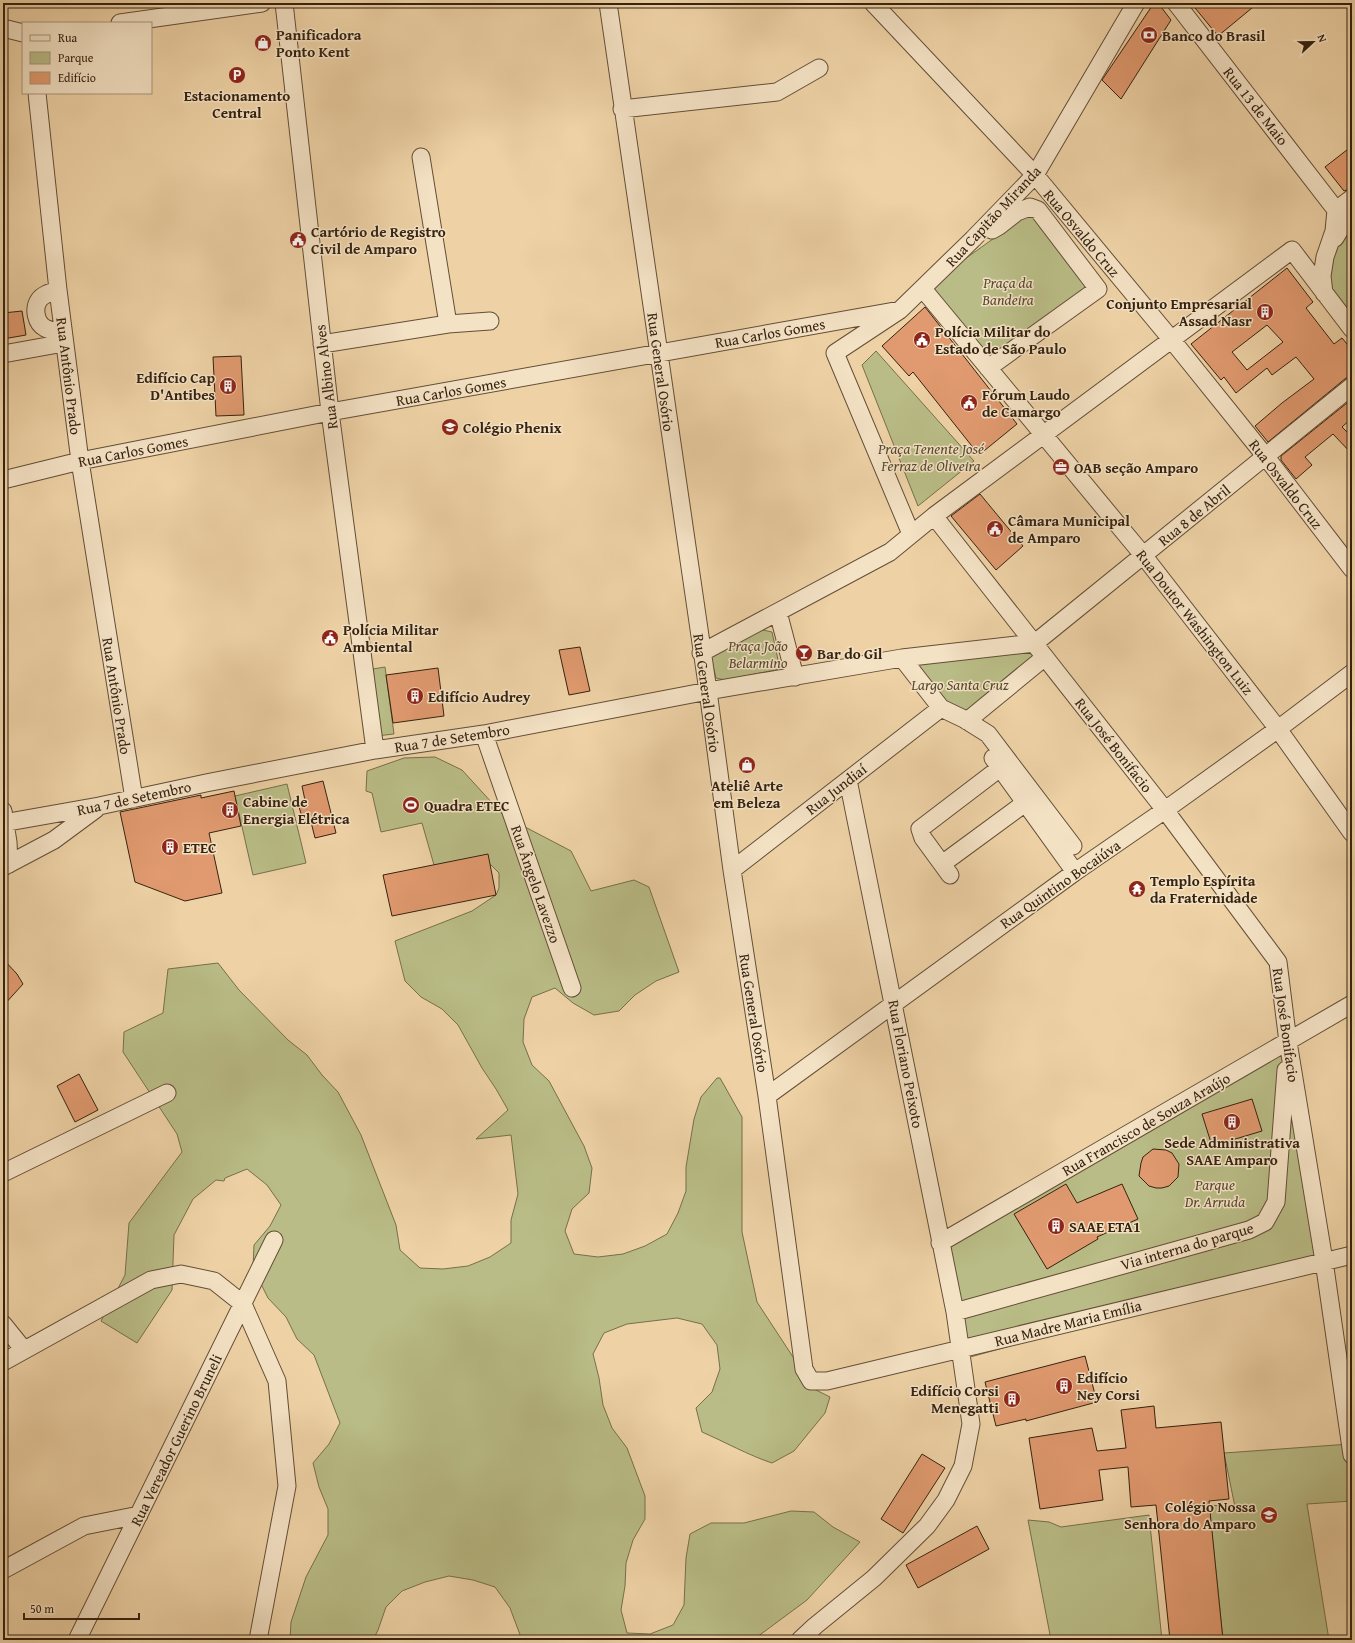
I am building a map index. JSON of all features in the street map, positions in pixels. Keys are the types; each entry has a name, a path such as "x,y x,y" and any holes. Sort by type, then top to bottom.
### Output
{"street":[{"path":"127,22 262,3"},
{"name":"Rua Albino Alves","path":"284,3 330,412 375,750"},
{"name":"Rua General Osório","path":"608,3 701,653 708,691 732,870 767,1096 804,1369 811,1380"},
{"name":"Rua Osvaldo Cruz","path":"873,3 1035,175 1171,339 1266,457 1352,569"},
{"name":"Rua Capitão Miranda","path":"911,534 836,353 900,310 973,239 1035,175 1136,3"},
{"name":"Rua 13 de Maio","path":"1176,3 1336,210"},
{"path":"3,28 22,34"},
{"path":"3,37 22,34"},
{"path":"622,109 777,92 819,68"},
{"name":"Rua Antônio Prado","path":"37,94 58,290 80,461 134,799"},
{"path":"421,157 448,324"},
{"path":"1330,246 1334,231 1336,210 1352,198"},
{"path":"973,239 999,226 1017,212 1030,207 1038,210 1098,289 988,368"},
{"path":"1324,293 1322,276 1325,257 1344,223 1352,218"},
{"path":"701,653 890,552 934,516 1292,250 1352,329"},
{"name":"Rua Doutor Washington Luiz","path":"923,289 1143,555 1278,729 1352,833"},
{"path":"58,290 47,294 39,300 36,311 38,321 45,328 64,338"},
{"name":"Rua Carlos Gomes","path":"3,480 80,461 330,412 900,310"},
{"path":"322,344 448,324 490,321"},
{"path":"3,354 64,338"},
{"name":"Rua 8 de Abril","path":"1035,643 1352,386"},
{"name":"Rua José Bonifacio","path":"934,516 1165,810 1278,962 1288,1042 1349,1417 1352,1455"},
{"path":"778,612 795,677"},
{"path":"902,658 1035,643"},
{"path":"967,720 1045,657"},
{"path":"902,658 941,708 967,720 988,734 1073,846"},
{"name":"Rua 7 de Setembro","path":"4,819 100,806 375,750 484,734 708,691 902,658"},
{"name":"Rua Quintino Bocaiúva","path":"767,1096 1075,872 1278,729 1352,673"},
{"name":"Rua Jundiaí","path":"732,870 941,708"},
{"path":"967,720 1075,872"},
{"name":"Rua Ângelo Lavezzo","path":"484,734 572,988"},
{"path":"1000,768 920,830 923,838 946,869 1025,803"},
{"name":"Rua Floriano Peixoto","path":"800,1640 874,1578 927,1526 946,1500 963,1466 971,1424 954,1312 894,1004 848,780"},
{"path":"4,819 6,865 54,840 100,806"},
{"name":"Rua Francisco de Souza Araújo","path":"940,1243 1352,1004"},
{"name":"Via interna do parque","path":"954,1312 1249,1230 1265,1222 1276,1202 1288,1042"},
{"path":"3,1173 167,1093"},
{"name":"Rua Vereador Guerino Bruneli","path":"77,1640 274,1240"},
{"name":"Rua Madre Maria Emília","path":"811,1380 827,1381 1352,1254"},
{"path":"3,1362 151,1280 181,1274 214,1282 243,1304 277,1381 287,1486 258,1640"},
{"path":"3,1324 24,1350"},
{"path":"3,1570 84,1526 139,1515"}],"green space":[{"name":"Praça da Bandeira","path":"1025,216 1035,216 1091,294 988,368 923,289"},
{"path":"1352,226 1352,316 1329,287 1334,251"},
{"name":"Praça Tenente José Ferraz de Oliveira","path":"876,351 974,461 918,506 862,365"},
{"name":"Praça João Belarmino","path":"763,630 772,632 780,669 725,680 716,678 711,657 717,652"},
{"name":"Largo Santa Cruz","path":"1031,650 1036,657 964,719 941,708 910,657"},
{"path":"385,667 394,734 376,736 367,670"},
{"path":"435,757 462,770 504,816 571,851 591,891 634,880 649,887 679,972 656,981 635,995 619,1011 594,1015 573,1003 555,988 532,997 524,1019 523,1042 532,1065 549,1081 584,1146 592,1168 589,1193 572,1209 565,1231 574,1254 598,1257 623,1254 645,1246 667,1234 678,1213 686,1191 686,1167 694,1119 701,1097 717,1078 720,1078 742,1117 742,1232 757,1302 814,1389 830,1397 825,1413 794,1451 772,1463 702,1432 696,1408 712,1392 720,1369 717,1345 702,1324 677,1318 627,1324 604,1333 593,1354 599,1378 603,1405 612,1428 627,1448 645,1496 645,1519 633,1540 626,1563 625,1586 621,1610 627,1633 650,1634 673,1625 684,1605 686,1558 690,1534 711,1523 744,1523 791,1511 814,1512 833,1527 860,1542 807,1600 753,1640 522,1640 510,1608 495,1587 473,1580 449,1576 425,1582 402,1591 386,1607 373,1640 290,1640 291,1622 306,1577 328,1535 328,1509 319,1487 313,1463 329,1444 340,1423 314,1355 297,1339 286,1317 268,1298 253,1268 254,1245 270,1226 281,1205 267,1185 247,1169 225,1178 224,1181 216,1180 193,1199 174,1235 172,1290 137,1343 101,1321 125,1275 129,1223 182,1152 177,1134 123,1052 124,1032 163,1013 168,969 218,963 239,990 288,1040 307,1055 322,1075 338,1092 361,1135 396,1225 400,1250 420,1268 443,1269 468,1266 490,1257 511,1243 511,1220 518,1194 511,1135 476,1139 508,1110 458,1025 442,1009 421,997 405,981 395,941 472,911 496,895 499,888 499,873 491,865 450,871 434,865 422,823 381,832 372,793 366,791 367,771 404,758"},
{"path":"287,784 306,863 253,875 235,796"},
{"name":"Parque Dr. Arruda","path":"1286,1044 1323,1260 963,1359 941,1244"},
{"path":"1350,1444 1352,1455 1352,1501 1307,1504 1329,1640 1223,1640 1209,1505 1235,1507 1224,1453"},
{"path":"1149,1515 1162,1640 1051,1640 1028,1520 1049,1522 1061,1527"}],"building":[{"path":"1154,3 1158,3 1171,20 1121,99 1102,80"},
{"path":"1191,3 1258,3 1218,36"},
{"path":"1352,146 1352,188 1344,191 1325,167"},
{"path":"1287,268 1313,302 1306,308 1334,344 1342,338 1352,350 1352,376 1346,378 1268,442 1255,426 1314,379 1296,357 1272,375 1267,368 1236,393 1224,377 1221,380 1191,344","holes":["1267,325 1283,342 1247,370 1232,352"]},
{"path":"925,307 1017,424 979,455 913,372 909,376 882,346"},
{"path":"22,311 26,335 3,339 3,313"},
{"name":"Edifício Cap D'Antibes","path":"241,356 244,415 216,416 213,357"},
{"path":"1352,399 1352,418 1342,427 1352,437 1352,454 1333,434 1305,457 1312,465 1296,479 1281,460 1281,456"},
{"name":"Câmara Municipal de Amparo","path":"980,494 1023,546 996,570 951,516"},
{"path":"580,647 590,691 569,695 559,650"},
{"name":"Edifício Audrey","path":"438,668 444,716 393,723 386,675"},
{"path":"323,781 336,833 315,838 310,818 303,820 299,807 306,805 302,786"},
{"name":"ETEC","path":"234,791 241,826 209,833 222,893 185,901 135,882 120,812 201,795 201,798"},
{"path":"488,854 496,895 392,916 383,875"},
{"path":"3,959 17,974 23,984 3,1006"},
{"path":"79,1074 98,1110 75,1122 57,1086"},
{"name":"Sede Administrativa SAAE Amparo","path":"1252,1099 1262,1131 1212,1146 1202,1114"},
{"path":"1153,1149 1166,1150 1172,1153 1179,1164 1178,1177 1169,1186 1156,1188 1149,1186 1139,1176 1143,1157"},
{"name":"SAAE ETA1","path":"1066,1184 1077,1203 1122,1184 1138,1219 1097,1237 1098,1239 1047,1269 1014,1214"},
{"path":"1085,1356 1097,1402 1026,1421 1026,1419 996,1426 985,1382"},
{"name":"Colégio Nossa Senhora do Amparo","path":"1154,1406 1156,1428 1221,1422 1229,1499 1209,1501 1223,1640 1170,1640 1156,1505 1131,1507 1128,1467 1099,1470 1103,1500 1040,1509 1029,1438 1092,1428 1097,1451 1126,1448 1121,1410"},
{"path":"922,1454 945,1468 903,1533 881,1519"},
{"path":"977,1526 989,1549 918,1588 906,1565"}],"place":[{"name":"Banco do Brasil","path":"1149,35"},
{"name":"Panificadora Ponto Kent","path":"263,43"},
{"name":"Estacionamento Central","path":"237,75"},
{"name":"Cartório de Registro Civil de Amparo","path":"298,240"},
{"name":"Conjunto Empresarial Assad Nasr","path":"1265,312"},
{"name":"Polícia Militar do Estado de São Paulo","path":"922,340"},
{"name":"Edifício Cap D'Antibes","path":"228,386"},
{"name":"Fórum Laudo de Camargo","path":"969,403"},
{"name":"Colégio Phenix","path":"450,427"},
{"name":"OAB seção Amparo","path":"1061,467"},
{"name":"Câmara Municipal de Amparo","path":"995,529"},
{"name":"Polícia Militar Ambiental","path":"330,638"},
{"name":"Bar do Gil","path":"804,653"},
{"name":"Edifício Audrey","path":"415,696"},
{"name":"Ateliê Arte em Beleza","path":"747,765"},
{"name":"Quadra ETEC","path":"411,805"},
{"name":"Cabine de Energia Elétrica","path":"230,810"},
{"name":"ETEC","path":"170,847"},
{"name":"Templo Espírita da Fraternidade","path":"1137,889"},
{"name":"Sede Administrativa SAAE Amparo","path":"1232,1122"},
{"name":"SAAE ETA1","path":"1056,1226"},
{"name":"Edifício Ney Corsi","path":"1064,1386"},
{"name":"Edifício Corsi Menegatti","path":"1012,1399"},
{"name":"Colégio Nossa Senhora do Amparo","path":"1269,1515"}]}
